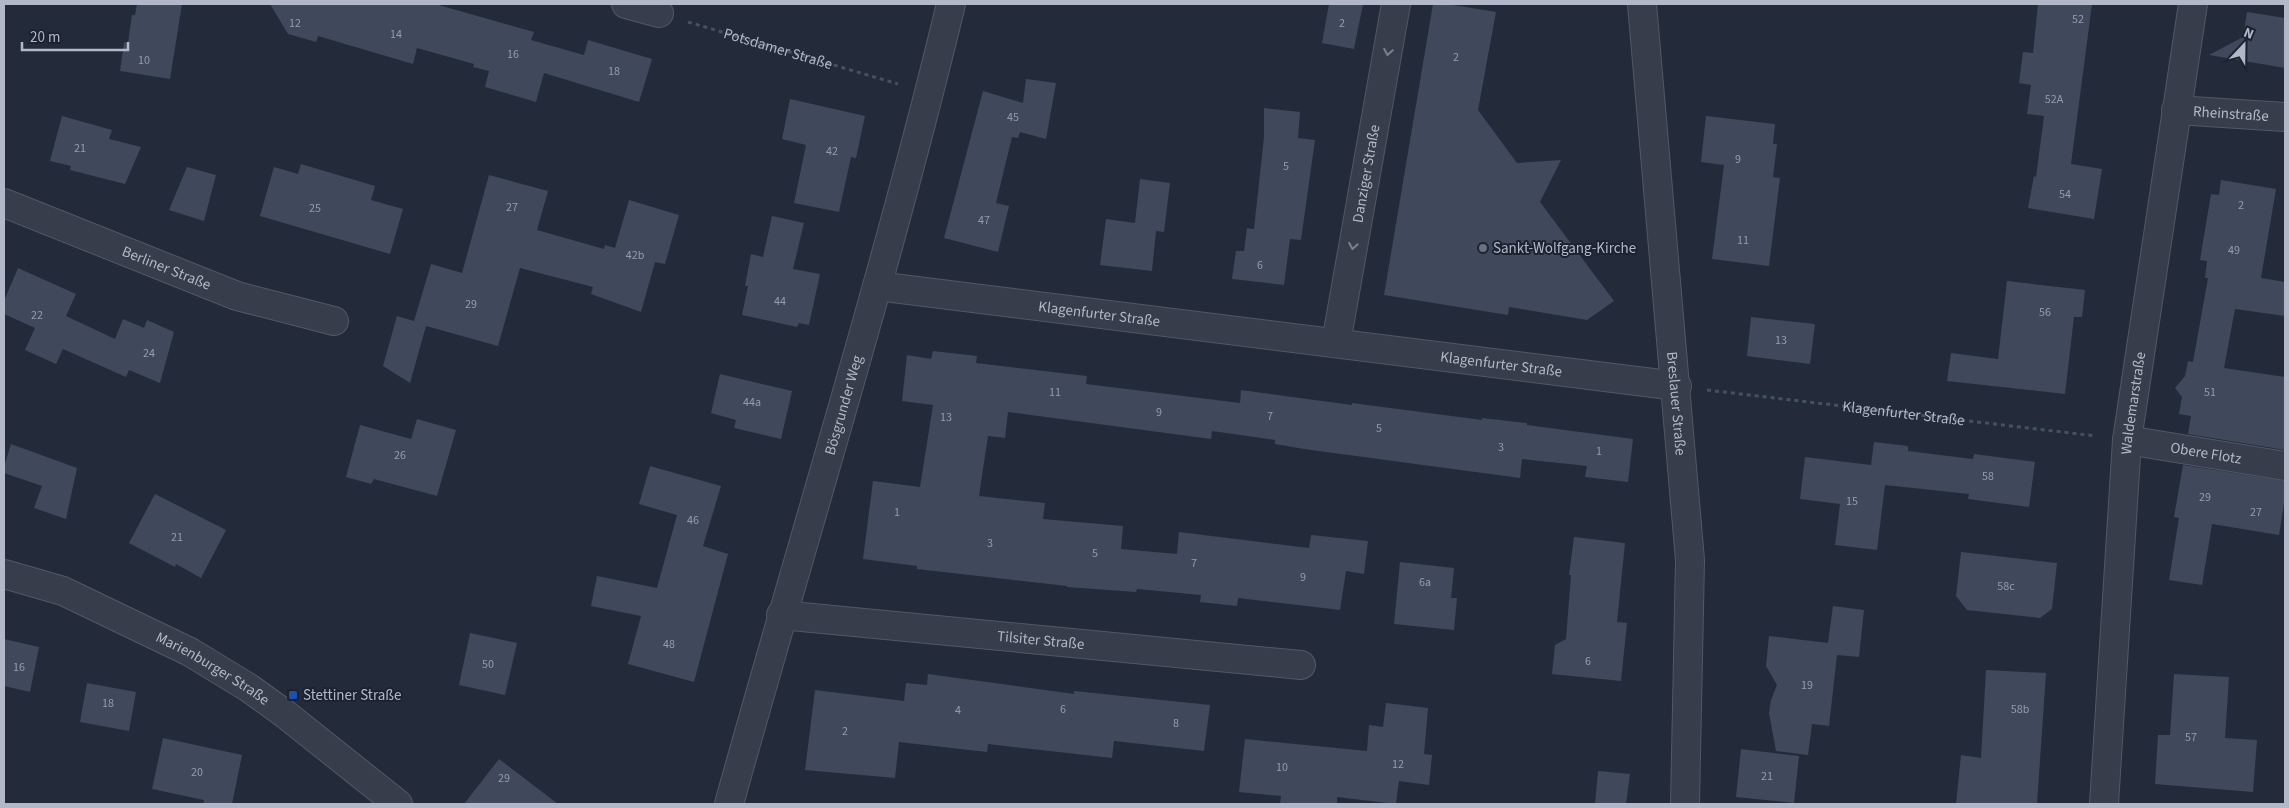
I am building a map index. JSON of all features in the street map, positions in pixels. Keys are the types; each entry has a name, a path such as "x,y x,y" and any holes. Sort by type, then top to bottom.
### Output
{"street":[{"path":"626,4 659,13"},
{"name":"Bösgrunder Weg","path":"729,804 930,93 951,4"},
{"name":"Danziger Straße","path":"1336,344 1396,4"},
{"name":"Breslauer Straße","path":"1642,4 1677,386 1690,560 1685,804"},
{"name":"Waldemarstraße","path":"2104,804 2126,440 2193,4"},
{"name":"Rheinstraße","path":"2176,110 2285,118"},
{"name":"Berliner Straße","path":"4,203 237,296 334,321"},
{"name":"Klagenfurter Straße","path":"876,286 1677,386"},
{"name":"Obere Flotz","path":"2126,440 2285,466"},
{"name":"Marienburger Straße","path":"4,574 62,591 190,652 249,688 285,714 398,804"},
{"name":"Tilsiter Straße","path":"781,615 1301,665"}],"path":[{"name":"Potsdamer Straße","path":"659,13 930,93"},
{"name":"Klagenfurter Straße","path":"1677,386 2126,440"}],"building":[{"path":"137,4 182,4 170,79 120,71 124,42 128,43 132,15 135,15"},
{"path":"270,4 435,4 534,32 531,40 584,55 588,40 652,59 639,102 544,73 536,102 485,87 489,71 473,67 474,64 417,48 413,64 318,36 316,42 288,34"},
{"path":"1329,4 1363,4 1354,49 1322,43"},
{"name":"Sankt-Wolfgang-Kirche","path":"1433,4 1447,4 1496,12 1478,110 1517,163 1561,160 1540,202 1614,301 1587,320 1509,307 1508,315 1384,295"},
{"path":"2038,4 2092,4 2071,164 2102,169 2094,219 2028,208 2034,176 2036,177 2044,116 2027,114 2031,85 2019,83 2023,52 2033,53"},
{"path":"2247,12 2285,18 2285,68 2209,55 2243,37"},
{"path":"1026,79 1056,83 1046,139 1020,132 1018,138 1012,137 996,203 1009,206 998,252 944,238 983,91 1023,103"},
{"path":"790,99 865,116 856,158 851,157 839,212 794,203 806,145 782,139"},
{"path":"1264,108 1300,112 1298,138 1315,140 1301,240 1290,239 1284,285 1232,279 1236,251 1244,251 1247,228 1254,229 1264,137"},
{"path":"62,116 112,130 109,139 141,147 125,184 70,170 71,166 50,161"},
{"path":"1706,116 1775,124 1773,144 1777,144 1773,177 1780,178 1769,266 1712,259 1724,165 1701,162"},
{"path":"301,164 375,186 371,200 403,209 390,254 260,216 274,167 298,174"},
{"path":"187,167 216,175 204,221 169,210"},
{"path":"489,175 548,191 537,230 604,249 605,245 615,248 629,200 679,215 665,264 655,262 641,312 591,294 593,287 520,268 498,346 426,326 410,383 383,366 397,316 414,321 431,264 462,273"},
{"path":"1140,179 1170,183 1164,232 1156,231 1152,271 1100,265 1106,219 1135,223"},
{"path":"2221,180 2276,189 2261,278 2285,282 2285,316 2235,309 2224,368 2285,377 2285,450 2188,434 2191,416 2179,414 2182,397 2175,388 2185,376 2188,361 2193,362 2208,278 2205,278 2207,261 2200,260 2211,194 2219,195"},
{"path":"772,216 804,223 793,269 820,274 809,325 799,323 797,327 742,315 748,286 745,286 751,254 763,257"},
{"path":"18,268 76,294 66,316 115,339 123,319 144,328 147,320 174,332 160,383 129,370 126,377 63,349 56,364 25,350 35,328 4,314 4,301"},
{"path":"2007,281 2085,290 2082,317 2074,317 2065,394 1947,381 1951,353 1998,359"},
{"path":"1751,317 1815,324 1810,364 1747,356"},
{"path":"933,351 977,356 976,363 1087,376 1086,384 1240,403 1241,390 1482,420 1482,418 1527,423 1527,425 1633,439 1628,482 1585,477 1587,466 1522,459 1520,478 1304,449 1275,444 1275,440 1212,431 1211,439 1008,412 1005,438 988,436 979,496 1045,503 1043,519 1123,526 1121,549 1177,554 1179,532 1309,548 1311,535 1368,541 1364,574 1346,571 1340,610 1238,598 1237,606 1200,602 1201,595 1137,589 1136,592 1067,587 917,569 917,566 863,559 873,481 920,487 933,405 902,401 907,355 931,359"},
{"path":"720,374 792,391 781,439 734,428 736,420 711,413"},
{"path":"417,419 456,430 437,496 374,479 371,484 346,477 360,425 411,439"},
{"path":"1874,442 1908,446 1908,451 1973,459 1974,454 2035,462 2029,507 1968,499 1969,494 1885,485 1877,550 1835,545 1840,504 1800,499 1805,457 1871,465"},
{"path":"11,444 77,468 66,519 34,508 42,486 4,473"},
{"path":"2183,465 2285,481 2285,497 2279,535 2212,524 2202,585 2169,580 2179,518 2174,517"},
{"path":"650,466 721,486 703,546 728,554 694,682 628,664 641,616 591,606 597,576 657,588 677,515 639,504"},
{"path":"155,494 226,530 201,578 176,564 175,567 129,543"},
{"path":"1574,537 1625,543 1617,622 1627,623 1621,681 1552,674 1555,645 1566,639 1571,575 1569,575"},
{"path":"1961,552 2057,563 2052,609 2040,618 1967,610 1956,596"},
{"path":"1400,562 1454,568 1451,598 1457,598 1454,630 1394,624"},
{"path":"1833,606 1864,610 1859,657 1837,655 1829,726 1812,724 1808,755 1776,751 1769,713 1771,700 1777,685 1766,666 1769,636 1828,643"},
{"path":"470,633 517,643 505,695 459,685"},
{"path":"4,639 39,647 30,692 4,686"},
{"path":"1986,670 2046,673 2037,804 1956,804 1961,755 1981,758"},
{"path":"928,674 1074,694 1074,691 1210,705 1204,751 1114,741 1112,758 988,744 987,752 899,742 895,778 805,770 815,690 904,701 906,683 927,685"},
{"path":"2174,674 2229,677 2225,738 2257,740 2253,792 2155,784 2158,735 2170,735"},
{"path":"87,683 136,692 129,731 80,722"},
{"path":"1386,703 1428,708 1424,754 1432,755 1429,785 1399,781 1396,804 1337,797 1337,804 1280,804 1281,796 1239,792 1245,739 1367,751 1369,725 1383,727"},
{"path":"163,738 242,755 232,804 203,804 204,800 152,789"},
{"path":"1741,749 1799,756 1794,803 1736,797"},
{"path":"499,759 558,804 464,804"},
{"path":"1598,771 1630,774 1626,804 1595,804"}],"place":[{"name":"Sankt-Wolfgang-Kirche","path":"1483,248"},
{"name":"Stettiner Straße","path":"293,695"}]}
